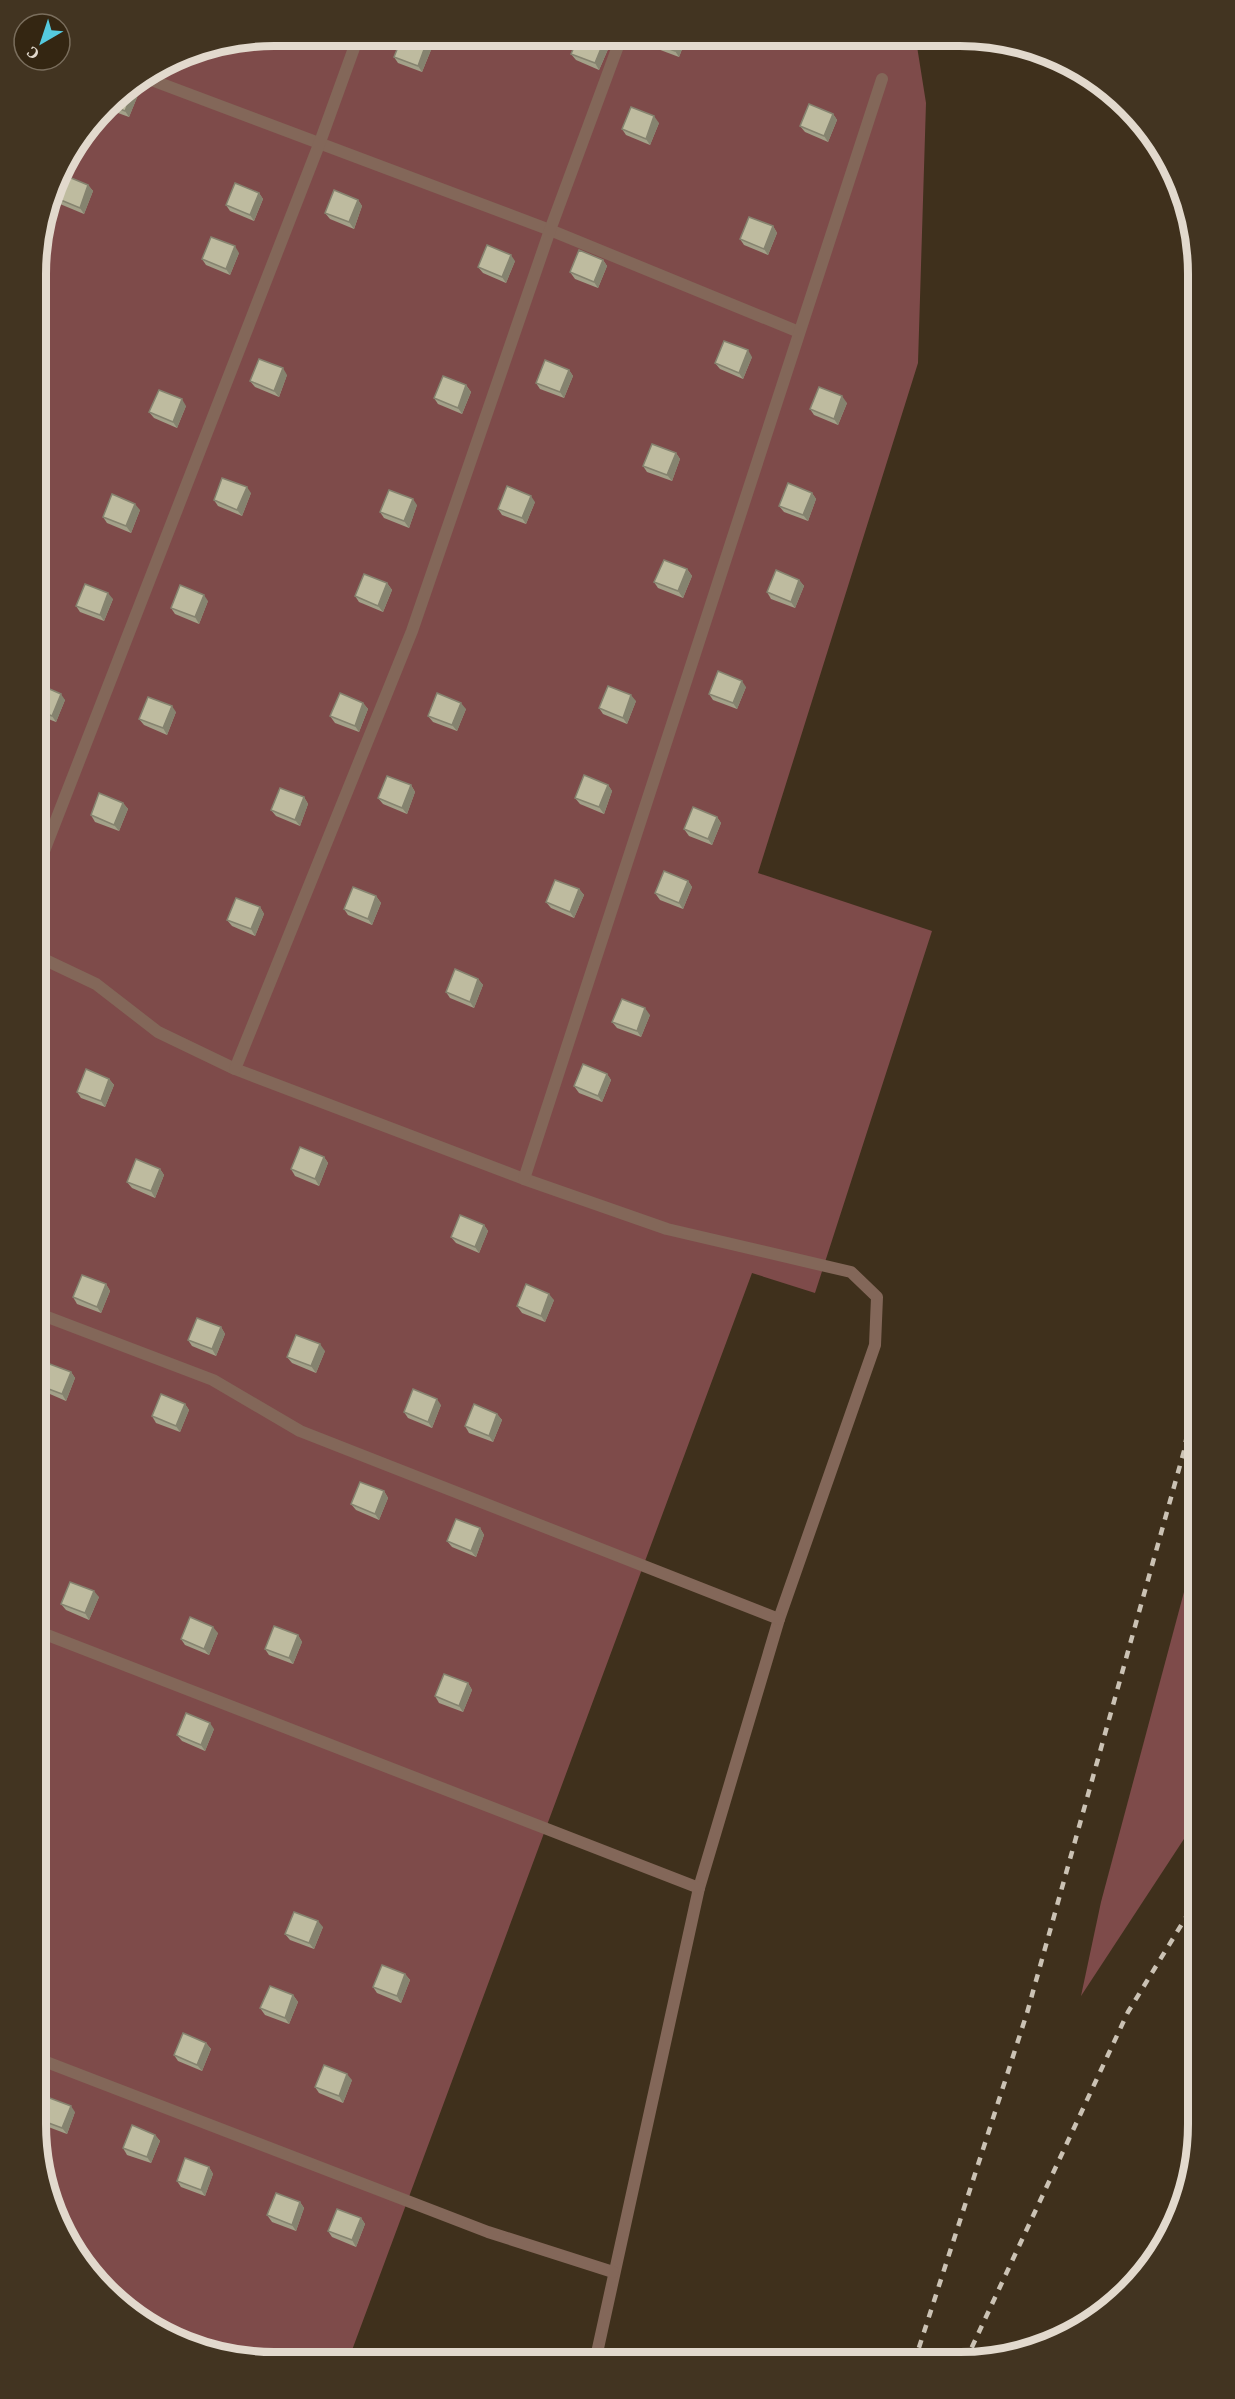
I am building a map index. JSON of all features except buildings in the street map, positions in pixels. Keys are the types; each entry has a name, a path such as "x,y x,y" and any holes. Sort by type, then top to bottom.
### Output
{"street":[{"path":"46,846 320,142 354,46"},
{"path":"235,1069 412,631 550,230 618,46"},
{"path":"524,1179 882,79"},
{"path":"154,81 550,230 799,332"},
{"path":"46,960 96,984 158,1032 235,1069 524,1179 667,1229 851,1272 877,1297 875,1345 779,1619 699,1888 597,2352"},
{"path":"46,1316 213,1380 300,1431 779,1619"},
{"path":"46,1634 699,1888"},
{"path":"46,2062 488,2232 613,2271"}],"shaded area":[{"path":"275,46 917,46 926,103 918,363 758,873 932,931 815,1293 752,1273 351,2352 245,2351 201,2340 161,2322 113,2286 77,2238 64,2212 54,2183 48,2154 46,2124 46,275 48,245 54,216 64,187 85,148 103,124 124,103 148,85 174,70 216,54 245,48"},
{"path":"1188,1577 1188,1833 1081,1996 1101,1902"}],"railway":[{"path":"918,2352 1027,2013 1184,1451 1188,1430"},
{"path":"970,2352 1128,2012 1188,1914"}]}
